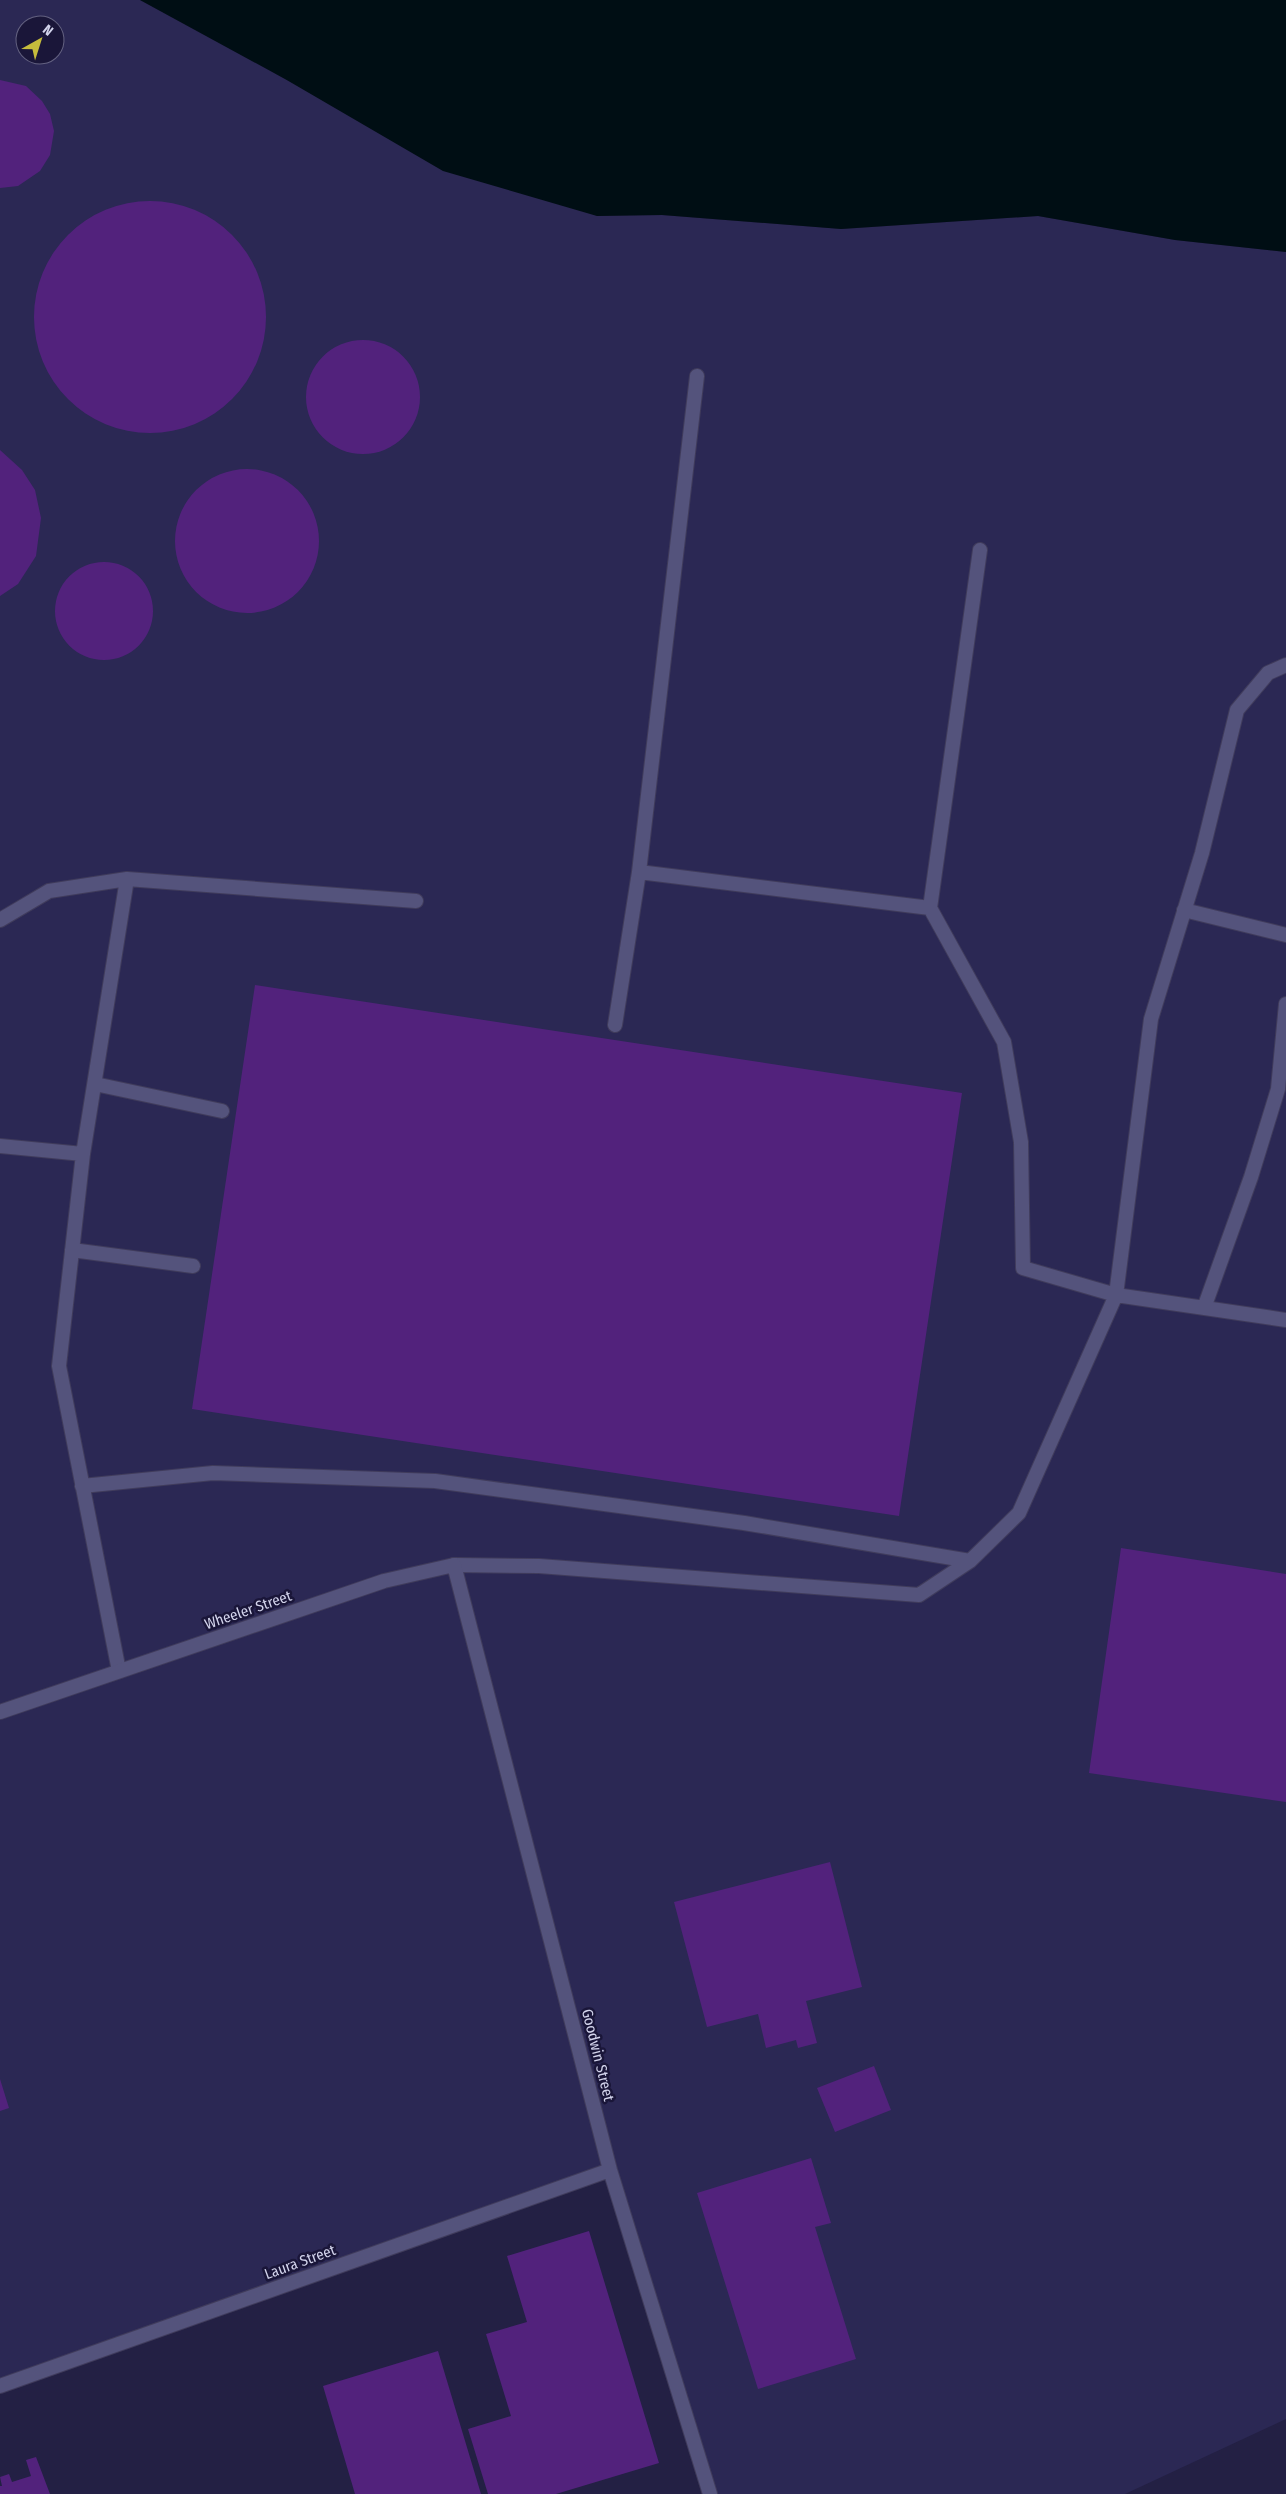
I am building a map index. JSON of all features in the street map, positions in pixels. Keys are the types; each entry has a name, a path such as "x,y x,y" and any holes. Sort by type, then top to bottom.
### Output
{"street":[{"path":"616,1026 639,872 696,376"},
{"path":"980,550 930,908 1004,1042 1022,1142 1023,1268 1116,1295 1286,1320"},
{"name":"Wheeler Street","path":"0,1712 384,1581 454,1565 539,1566 919,1595 970,1561 1019,1513 1116,1295 1151,1019 1202,853 1237,710 1268,673 1286,665"},
{"path":"639,872 930,908"},
{"path":"119,1671 59,1366 83,1154 127,879"},
{"path":"0,920 49,891 127,879 416,901"},
{"path":"1184,910 1286,935"},
{"path":"1204,1308 1251,1177 1278,1090 1286,1004"},
{"path":"95,1084 222,1111"},
{"path":"0,1146 83,1154"},
{"path":"72,1250 193,1266"},
{"path":"82,1486 213,1473 435,1481 744,1523 970,1561"},
{"name":"Goodwin Street","path":"454,1565 610,2170 710,2494"},
{"name":"Laura Street","path":"0,2386 610,2170"}],"shaded area":[{"path":"0,0 140,0 285,79 597,216 662,215 842,229 1038,216 1175,240 1286,252 1286,2419 1125,2494 710,2494 610,2170 0,2386"},
{"path":"140,0 1286,0 1286,252 1175,240 1038,216 841,229 662,215 597,216 443,171 285,79"}],"building":[{"path":"0,80 26,86 42,101 50,114 54,131 50,155 40,171 18,186 0,188"},
{"path":"139,201 161,201 184,206 205,214 224,227 240,243 253,262 261,283 266,306 264,340 253,372 240,391 224,407 205,420 184,428 161,433 139,433 116,428 95,420 76,407 60,391 47,372 39,351 34,328 34,306 39,283 47,262 60,243 76,227 95,214 116,206"},
{"path":"363,340 385,344 403,357 416,375 420,397 416,419 403,437 385,450 363,454 341,450 323,437 310,419 306,397 310,375 323,357 341,344"},
{"path":"0,450 22,470 35,490 41,518 36,556 18,584 0,596"},
{"path":"247,469 275,474 298,490 314,513 319,541 314,569 298,592 275,608 247,613 219,608 196,592 180,569 175,541 180,513 196,490 219,474"},
{"path":"104,562 114,563 131,570 145,584 152,601 152,621 145,638 131,652 114,659 104,660 94,659 77,652 63,638 56,621 55,611 56,601 63,584 77,570 94,563"},
{"path":"255,985 962,1093 899,1516 192,1409"},
{"path":"1121,1548 1286,1574 1286,1802 1089,1773"},
{"path":"830,1862 862,1987 806,2001 817,2043 798,2048 796,2040 766,2048 758,2014 707,2027 674,1902"},
{"path":"874,2066 891,2110 835,2132 817,2088"},
{"path":"0,2079 9,2108 0,2111"},
{"path":"811,2158 831,2223 815,2227 856,2359 758,2389 697,2193"},
{"path":"589,2231 659,2463 556,2494 488,2494 468,2429 511,2416 486,2334 527,2322 507,2256"},
{"path":"438,2351 481,2494 355,2494 323,2386"},
{"path":"36,2457 50,2494 0,2494 0,2486 2,2486 0,2477 9,2474 12,2482 31,2476 26,2460"}]}
